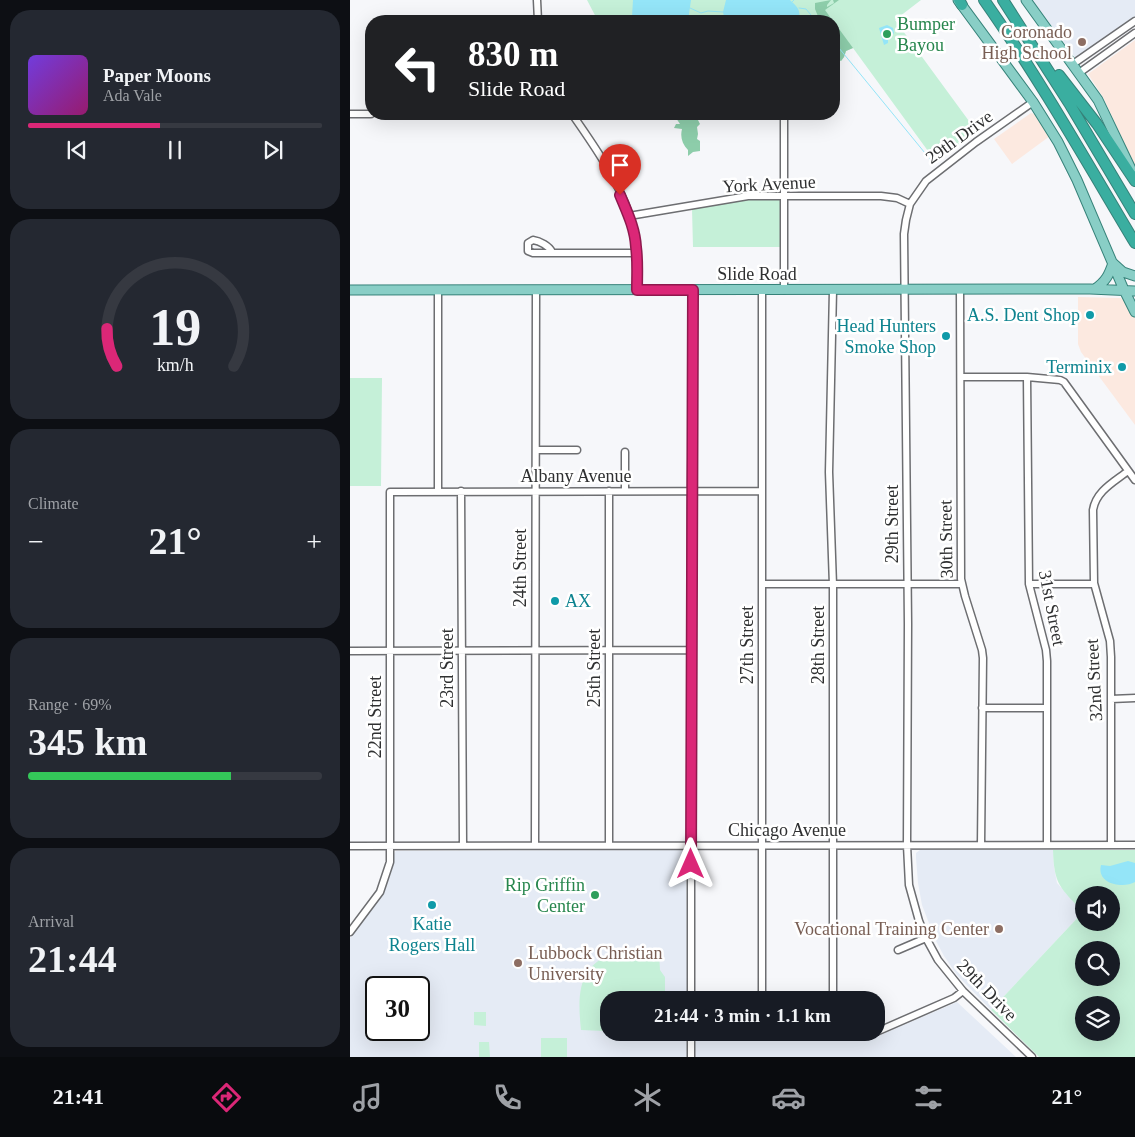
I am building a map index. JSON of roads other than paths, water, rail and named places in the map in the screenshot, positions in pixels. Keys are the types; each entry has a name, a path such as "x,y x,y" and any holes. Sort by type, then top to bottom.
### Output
{"highway":[{"path":"984,0 1058,112 1135,243"},
{"path":"1003,0 1135,214"},
{"path":"1028,38 1097,124 1135,181"}],"main road":[{"path":"1026,0 1098,100 1135,176"},
{"path":"960,2 1033,102 1058,142 1077,180 1135,312"},
{"path":"1113,263 1124,272 1135,276"},
{"path":"1095,289 1104,283 1109,276 1113,263"},
{"name":"Slide Road","path":"350,290 1095,289 1135,291"}],"street":[{"path":"537,0 538,15"},
{"path":"1073,64 1135,21"},
{"path":"1079,73 1135,33"},
{"path":"1115,35 1121,43"},
{"name":"29th Drive","path":"910,204 921,187 932,175 1033,102"},
{"path":"350,114 365,114"},
{"path":"576,120 606,166 629,216 637,253 637,290"},
{"path":"784,120 784,290"},
{"name":"York Avenue","path":"629,216 748,196 881,196 897,198 910,204"},
{"name":"29th Street","path":"907,845 908,585 904,234 910,204"},
{"path":"552,252 637,253"},
{"name":"30th Street","path":"960,289 961,584 982,650 981,845"},
{"path":"438,290 438,491"},
{"name":"24th Street","path":"535,845 536,290"},
{"path":"691,991 693,290"},
{"name":"27th Street","path":"762,290 762,991"},
{"name":"28th Street","path":"832,991 832,585 829,472 833,290"},
{"path":"960,377 1027,377 1064,382 1135,480"},
{"name":"31st Street","path":"1027,377 1029,584 1046,650 1047,845"},
{"path":"536,450 577,450"},
{"path":"625,452 625,491"},
{"name":"32nd Street","path":"1111,845 1110,641 1094,584 1094,502 1100,493 1128,471"},
{"name":"23rd Street","path":"462,491 463,845"},
{"name":"25th Street","path":"609,491 609,845"},
{"name":"Albany Avenue","path":"390,492 762,491"},
{"name":"22nd Street","path":"350,932 374,901 382,887 389,867 390,492"},
{"path":"762,584 961,584"},
{"path":"1029,584 1094,584"},
{"path":"350,651 691,650"},
{"path":"1111,699 1135,698"},
{"path":"982,708 1047,708"},
{"name":"29th Drive","path":"907,845 912,899 926,938 942,965 963,990 1032,1057"},
{"name":"Chicago Avenue","path":"350,846 1135,845"},
{"path":"898,950 926,938"},
{"path":"885,1029 954,998 963,990"},
{"path":"691,1041 691,1057"}],"water":[{"path":"633,0 691,0 689,15 632,15"},
{"path":"726,0 790,0 798,9 799,15 724,15"},
{"name":"Bumper Bayou","path":"887,25 893,28 894,33 888,40 888,43 884,45 879,28"},
{"path":"1128,861 1135,863 1135,882 1118,885 1106,881 1101,871 1101,865 1110,866"}],"waterway":[{"path":"690,8 701,13 708,11 723,12"},
{"path":"799,8 806,9 811,15"},
{"path":"840,49 934,164"}],"place":[{"name":"Bumper Bayou","path":"887,34"},
{"name":"Coronado High School","path":"1082,42"},
{"name":"A.S. Dent Shop","path":"1090,315"},
{"name":"Head Hunters Smoke Shop","path":"946,336"},
{"name":"Terminix","path":"1122,367"},
{"name":"AX","path":"555,601"},
{"name":"Rip Griffin Center","path":"595,895"},
{"name":"Katie Rogers Hall","path":"432,905"},
{"name":"Vocational Training Center","path":"999,929"},
{"name":"Lubbock Christian University","path":"518,963"}]}
